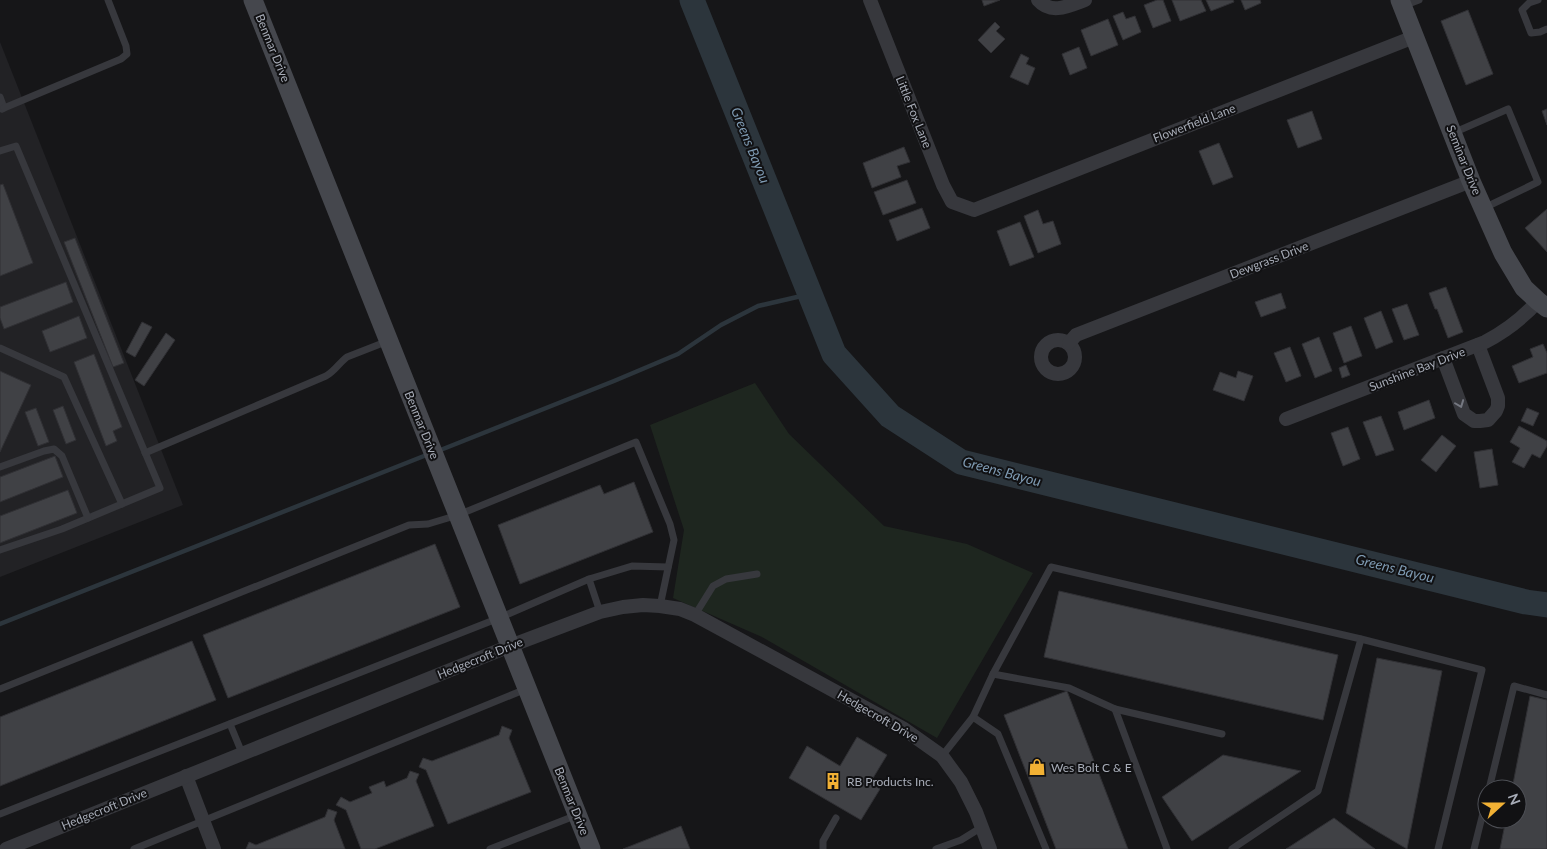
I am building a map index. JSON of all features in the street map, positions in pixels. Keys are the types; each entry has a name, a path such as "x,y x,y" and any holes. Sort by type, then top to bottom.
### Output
{"street":[{"name":"Benmar Drive","path":"254,0 591,849"},
{"name":"Little Fox Lane","path":"870,0 943,185 952,202 974,210"},
{"path":"1038,0 1049,8 1064,8 1085,0"},
{"name":"Seminar Drive","path":"1408,2 1414,37 1483,208 1513,272 1524,288 1542,305"},
{"name":"Flowerfield Lane","path":"974,210 1414,37"},
{"name":"Dewgrass Drive","path":"1068,343 1076,334 1472,181"},
{"name":"Sunshine Bay Drive","path":"1286,419 1478,345 1503,332 1526,314 1542,305"},
{"path":"1443,358 1464,414 1474,421 1488,420 1496,412 1498,398 1478,345"},
{"name":"Hedgecroft Drive","path":"6,849 510,646 600,612 643,605 680,609 695,615 904,729 942,756 961,782 990,849"},
{"path":"186,776 214,849"}],"lane":[{"path":"0,97 2,109 121,59 127,54 126,46 108,0"},
{"path":"1538,0 1529,3 1522,10 1530,33 1547,29"},
{"path":"1452,133 1508,109 1538,182 1483,208"},
{"path":"0,151 16,146 160,488 62,529 0,550"},
{"path":"145,453 326,376 334,372 342,360 347,357 389,340"},
{"path":"0,348 64,377 122,504"},
{"path":"0,689 409,525 428,524 458,515 636,442 674,540 660,606"},
{"path":"0,467 44,451 54,450 62,456 88,518"},
{"path":"0,814 499,618 589,579 632,566 668,567"},
{"path":"942,756 973,717 993,674 1051,567 1361,639 1482,670 1438,849"},
{"path":"695,615 713,586 726,579 757,574"},
{"path":"589,579 600,612"},
{"path":"1232,849 1318,791 1361,639"},
{"path":"993,674 1069,688 1115,709 1222,734"},
{"path":"1491,779 1514,686 1547,695"},
{"path":"134,849 527,688"},
{"path":"1115,709 1167,849"},
{"path":"973,717 998,734 1046,849"},
{"path":"230,724 242,754"},
{"path":"490,849 577,814"},
{"path":"823,849 823,841 836,818"},
{"path":"936,849 961,840 982,827"},
{"path":"1474,849 1479,829"}],"shaded area":[{"path":"0,42 183,505 0,577"},
{"path":"755,383 789,434 884,526 967,544 1033,573 937,738 762,637 673,598 684,530 650,425"}],"building":[{"path":"982,0 1000,0 984,6"},
{"path":"1157,0 1163,0 1171,21 1153,28 1144,5"},
{"path":"1172,0 1201,0 1206,11 1180,21"},
{"path":"1206,0 1233,0 1234,2 1211,11"},
{"path":"1241,0 1260,0 1261,3 1245,10"},
{"path":"1468,10 1493,74 1466,85 1441,21"},
{"path":"1123,12 1126,19 1135,16 1141,32 1123,40 1113,16"},
{"path":"1108,19 1118,45 1091,56 1081,30"},
{"path":"995,22 1000,27 996,31 1005,39 991,53 978,40"},
{"path":"1079,47 1087,68 1070,75 1062,54"},
{"path":"1021,54 1029,58 1026,64 1035,68 1028,85 1010,77"},
{"path":"1547,109 1547,125 1542,111"},
{"path":"1312,111 1322,139 1298,148 1287,120"},
{"path":"1219,143 1233,177 1213,185 1199,151"},
{"path":"904,147 910,162 897,166 901,177 872,188 863,163"},
{"path":"907,180 916,203 883,215 874,192"},
{"path":"3,184 33,263 0,276 0,185"},
{"path":"922,208 930,228 897,241 889,220"},
{"path":"1547,209 1547,252 1525,228"},
{"path":"1038,210 1043,224 1053,221 1061,244 1038,253 1024,216"},
{"path":"1020,222 1034,257 1010,266 997,231"},
{"path":"75,238 124,363 113,367 64,242"},
{"path":"66,282 73,302 4,329 0,318 0,307"},
{"path":"1446,287 1463,332 1448,338 1429,293"},
{"path":"1281,293 1286,308 1261,317 1255,302"},
{"path":"1407,304 1419,335 1404,340 1392,309"},
{"path":"1381,311 1393,342 1376,349 1364,318"},
{"path":"79,316 87,338 50,352 42,331"},
{"path":"142,322 152,327 135,357 126,352"},
{"path":"1351,326 1362,356 1344,363 1333,333"},
{"path":"166,333 175,340 144,386 135,380"},
{"path":"1319,337 1332,371 1315,378 1302,344"},
{"path":"1543,344 1547,353 1547,373 1519,383 1512,366 1533,357 1530,349"},
{"path":"1290,347 1301,376 1286,382 1274,353"},
{"path":"94,354 122,427 113,431 117,441 106,446 74,362"},
{"path":"1346,365 1350,375 1342,378 1339,368"},
{"path":"0,371 31,385 0,452"},
{"path":"1238,371 1253,376 1244,401 1213,390 1220,372 1236,378"},
{"path":"1429,400 1435,418 1404,430 1398,412"},
{"path":"63,406 76,440 66,444 53,410"},
{"path":"36,408 49,442 38,446 25,412"},
{"path":"1527,408 1539,413 1533,426 1521,421"},
{"path":"1381,416 1394,450 1376,456 1363,422"},
{"path":"1519,426 1547,441 1547,446 1540,458 1532,454 1524,468 1512,462 1520,448 1510,442"},
{"path":"1348,427 1360,459 1343,466 1331,433"},
{"path":"1442,435 1456,446 1436,472 1421,460"},
{"path":"1492,449 1498,485 1480,488 1474,452"},
{"path":"55,456 63,477 0,502 0,477"},
{"path":"634,482 653,532 520,584 498,525 600,485 604,494"},
{"path":"68,490 77,513 0,543 0,516"},
{"path":"435,544 460,607 228,698 203,635"},
{"path":"1059,591 1338,655 1323,720 1044,657"},
{"path":"192,641 216,700 0,786 0,717"},
{"path":"1377,658 1442,671 1407,849 1346,813"},
{"path":"1067,691 1128,849 1056,849 1004,715"},
{"path":"1530,696 1547,700 1547,849 1500,849 1504,829 1527,829 1527,779 1514,779"},
{"path":"502,726 512,730 509,738 531,792 448,824 426,770 419,767 423,758 432,761 499,735"},
{"name":"RB Products Inc.","path":"857,737 887,755 870,783 880,789 861,820 789,778 807,746 840,766"},
{"path":"1223,755 1301,771 1192,841 1162,797"},
{"path":"410,771 419,774 416,781 434,826 375,849 361,849 346,810 336,805 341,797 350,802 372,793 369,787 384,781 386,787 407,778"},
{"path":"328,809 337,812 334,820 345,849 246,849 249,842 256,845 325,817"},
{"path":"1334,818 1375,849 1286,849"},
{"path":"681,826 690,849 623,849"}],"waterway":[{"name":"Greens Bayou","path":"692,0 834,354 890,416 961,462 1526,602 1547,605"},
{"path":"438,451 678,354 721,325 758,306 810,294"},
{"path":"0,624 429,454"}],"place":[{"name":"Wes Bolt C & E","path":"1037,767"},
{"name":"RB Products Inc.","path":"833,781"}]}
